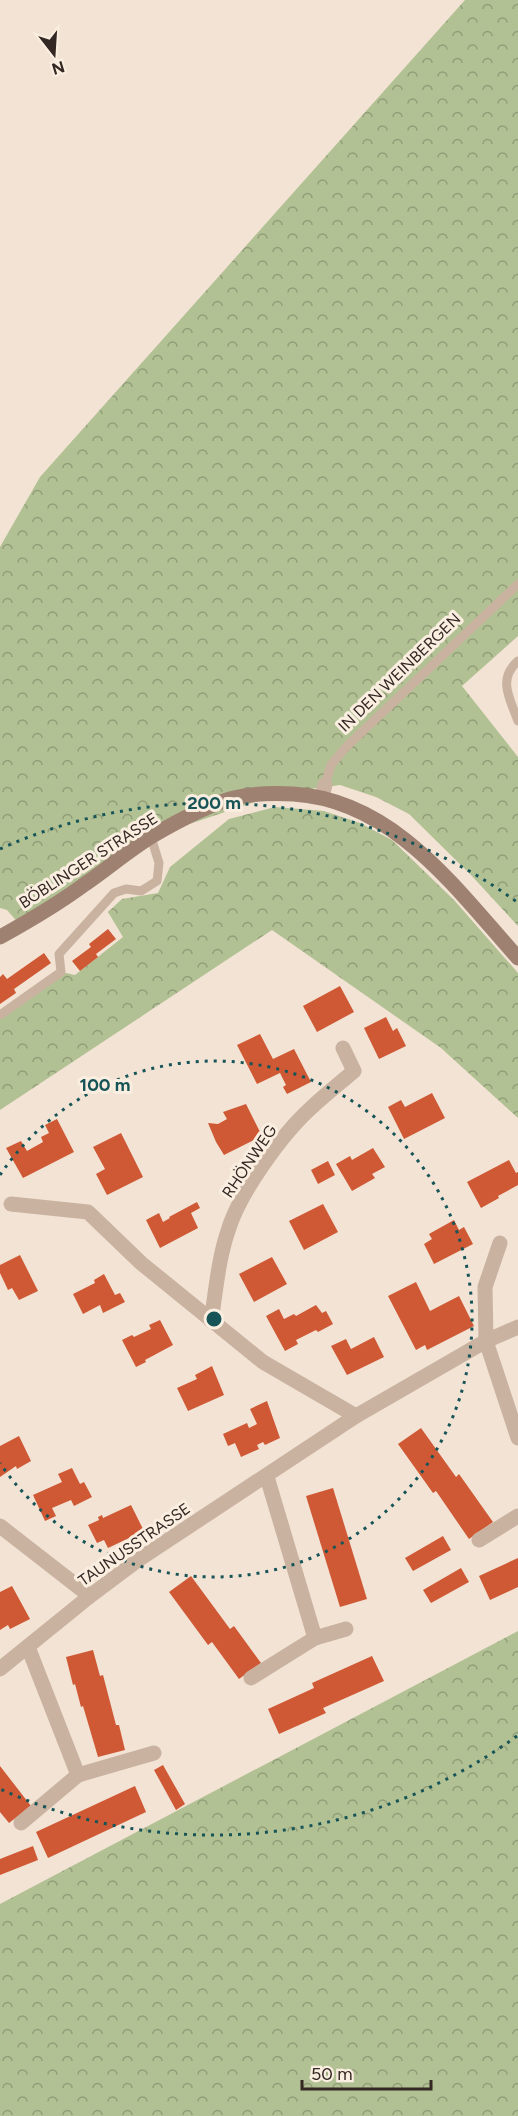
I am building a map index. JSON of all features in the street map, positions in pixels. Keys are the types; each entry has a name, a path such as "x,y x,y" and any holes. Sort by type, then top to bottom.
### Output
{"main road":[{"name":"BÖBLINGER STRASSE","path":"0,937 82,886 151,837 213,805 245,795 328,795 393,830 415,848 438,869 518,958"}],"street":[{"name":"RHÖNWEG","path":"211,1321 219,1264 228,1230 242,1198 273,1152 310,1108 354,1071 344,1048"},
{"path":"11,1204 88,1212 141,1263 263,1362 356,1416"},
{"path":"500,1243 485,1287 486,1341 518,1438"},
{"name":"TAUNUSSTRASSE","path":"0,1670 138,1560 267,1477 356,1416 486,1341 518,1327"},
{"path":"267,1477 315,1638"},
{"path":"479,1540 518,1516"},
{"path":"0,1526 90,1596"},
{"path":"251,1678 315,1638 346,1629"},
{"path":"28,1647 78,1775"},
{"path":"21,1823 78,1775 154,1753"}],"lane":[{"name":"IN DEN WEINBERGEN","path":"328,795 331,765 345,748 518,584"},
{"path":"518,661 510,668 505,688 518,722"},
{"path":"0,1015 61,972 59,954 114,893 126,889 141,891 157,881 159,863 151,837"}],"green space":[{"path":"465,0 518,0 518,636 462,686 518,757 518,926 470,874 409,814 376,797 340,785 281,793 151,837 21,926 7,910 0,908 0,547 40,477"},
{"path":"275,807 324,811 360,823 392,840 454,900 518,973 518,1118 441,1048 272,930 0,1110 0,1015 61,972 75,975 123,937 108,912 122,899 158,893 170,867 229,819"},
{"path":"518,1631 518,2116 0,2116 0,1904"}],"building":[{"path":"108,929 116,939 96,954 98,957 80,971 72,961 91,947 89,944"},
{"path":"44,953 51,963 14,989 16,993 0,1004 0,977 3,974 7,979"},
{"path":"340,986 354,1012 317,1032 303,1006"},
{"path":"386,1017 393,1031 397,1028 406,1046 379,1059 364,1028"},
{"path":"260,1034 273,1059 294,1049 311,1082 287,1094 283,1087 286,1085 280,1073 257,1084 237,1045"},
{"path":"432,1093 445,1118 404,1139 388,1107 401,1100 405,1107"},
{"path":"246,1104 262,1136 224,1155 208,1123 218,1124 227,1119 223,1112"},
{"path":"57,1119 74,1152 23,1178 6,1148 21,1141 27,1151 43,1142 41,1137 49,1133 45,1125"},
{"path":"121,1133 143,1177 107,1195 96,1174 105,1169 93,1147"},
{"path":"373,1148 385,1167 372,1174 375,1178 352,1191 336,1164 350,1156 352,1160"},
{"path":"509,1160 516,1173 518,1172 518,1185 481,1208 467,1182"},
{"path":"328,1161 335,1175 318,1184 311,1170"},
{"path":"197,1202 200,1208 191,1213 198,1228 160,1248 146,1220 159,1213 163,1222"},
{"path":"323,1204 338,1232 304,1250 289,1221"},
{"path":"454,1220 459,1230 464,1227 473,1244 434,1264 424,1244 432,1239 429,1234"},
{"path":"20,1255 38,1291 19,1300 12,1288 8,1290 0,1273 0,1265"},
{"path":"272,1257 287,1284 254,1302 239,1274"},
{"path":"104,1274 115,1295 120,1293 125,1302 103,1313 100,1305 83,1314 73,1294 95,1283 94,1280"},
{"path":"416,1282 430,1311 459,1296 474,1326 427,1350 425,1345 416,1350 388,1296"},
{"path":"316,1305 322,1313 326,1311 333,1324 296,1340 298,1344 285,1351 266,1316 279,1309 284,1319 294,1314 296,1316"},
{"path":"160,1320 173,1345 136,1367 122,1340 151,1329 149,1325"},
{"path":"374,1337 384,1357 347,1375 331,1346 346,1339 351,1349"},
{"path":"212,1366 224,1395 188,1411 177,1388 197,1379 195,1375"},
{"path":"267,1401 280,1438 265,1445 263,1442 257,1445 259,1449 241,1457 235,1443 228,1446 223,1434 247,1423 249,1428 257,1424 250,1409"},
{"path":"421,1428 456,1477 459,1474 493,1522 469,1539 436,1491 433,1493 398,1444"},
{"path":"19,1436 31,1461 17,1469 16,1466 0,1477 0,1446"},
{"path":"72,1468 80,1484 84,1482 92,1497 74,1506 71,1500 52,1508 56,1516 45,1521 33,1495 62,1482 58,1474"},
{"path":"333,1488 367,1599 340,1607 306,1496"},
{"path":"131,1505 144,1531 108,1548 104,1540 97,1543 88,1525 99,1520 98,1517 102,1515 103,1518"},
{"path":"443,1536 451,1550 413,1571 405,1558"},
{"path":"518,1558 518,1587 490,1600 479,1576"},
{"path":"461,1568 469,1582 431,1603 423,1590"},
{"path":"191,1576 230,1629 234,1626 261,1663 239,1679 212,1642 208,1645 169,1592"},
{"path":"12,1586 30,1619 10,1629 8,1625 0,1630 0,1592"},
{"path":"93,1650 100,1676 103,1675 116,1725 119,1725 125,1750 98,1757 83,1706 81,1707 75,1684 73,1685 66,1657"},
{"path":"372,1656 384,1681 323,1708 326,1713 279,1734 268,1709 314,1688 312,1683"},
{"path":"163,1765 185,1804 176,1810 154,1770"},
{"path":"0,1766 31,1806 9,1823 0,1812"},
{"path":"135,1786 146,1812 48,1858 36,1832"},
{"path":"33,1846 38,1860 0,1875 0,1859"}]}
